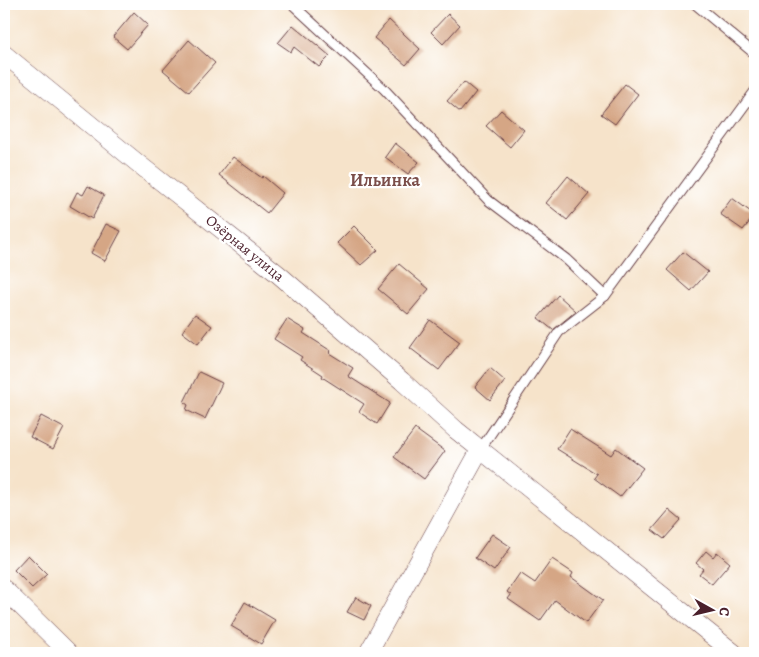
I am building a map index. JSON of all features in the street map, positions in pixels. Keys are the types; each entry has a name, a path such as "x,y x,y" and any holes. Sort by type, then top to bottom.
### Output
{"street":[{"name":"Озёрная улица","path":"4,54 278,274 480,450 734,653"},
{"path":"368,653 480,450"},
{"path":"4,589 69,653"}],"lane":[{"path":"292,4 384,90 488,200 566,259 605,296"},
{"path":"695,4 755,54"},
{"path":"480,450 559,332 605,296 755,91"}],"building":[{"path":"134,12 148,25 127,49 113,37"},
{"path":"448,14 460,25 443,44 431,32"},
{"path":"389,20 420,49 406,65 374,38"},
{"path":"293,25 330,56 319,67 294,47 291,52 278,43"},
{"path":"189,40 215,63 189,92 163,70"},
{"path":"464,82 476,92 460,112 447,101"},
{"path":"625,84 638,94 615,124 601,114"},
{"path":"501,110 524,130 510,147 486,126"},
{"path":"395,143 419,162 408,174 385,157"},
{"path":"233,157 262,178 263,176 283,193 267,213 219,175"},
{"path":"568,176 589,194 567,220 546,203"},
{"path":"88,186 104,195 92,219 70,206 77,192 83,195"},
{"path":"732,198 755,215 743,230 720,214"},
{"path":"106,224 121,231 105,261 91,253"},
{"path":"354,226 378,250 361,265 337,243"},
{"path":"683,252 708,272 691,291 667,270"},
{"path":"399,264 429,289 408,314 378,289"},
{"path":"558,295 576,311 553,330 538,318"},
{"path":"195,314 212,326 198,344 182,332"},
{"path":"287,319 305,330 303,333 331,351 329,353 353,368 348,376 390,403 377,424 359,412 364,404 322,377 323,375 300,360 302,357 274,339"},
{"path":"430,320 460,342 439,370 410,348"},
{"path":"490,368 505,381 490,400 475,387"},
{"path":"199,372 222,383 205,419 186,410 188,405 184,402"},
{"path":"41,416 64,428 53,449 30,437"},
{"path":"415,429 445,451 424,479 394,457"},
{"path":"570,429 611,455 616,448 643,468 620,497 594,478 597,474 557,449"},
{"path":"669,510 681,520 664,539 652,530"},
{"path":"492,534 511,547 494,571 475,558"},
{"path":"706,551 713,557 717,552 730,563 712,584 699,574 703,569 696,563"},
{"path":"28,555 47,574 32,588 14,570"},
{"path":"552,559 573,573 571,577 603,600 586,623 555,600 540,621 508,599 511,595 507,592 520,573 535,583"},
{"path":"356,597 371,606 364,620 347,612"},
{"path":"245,602 275,620 261,644 231,626"}],"district":[{"name":"Ильинка","path":"385,180"}]}
